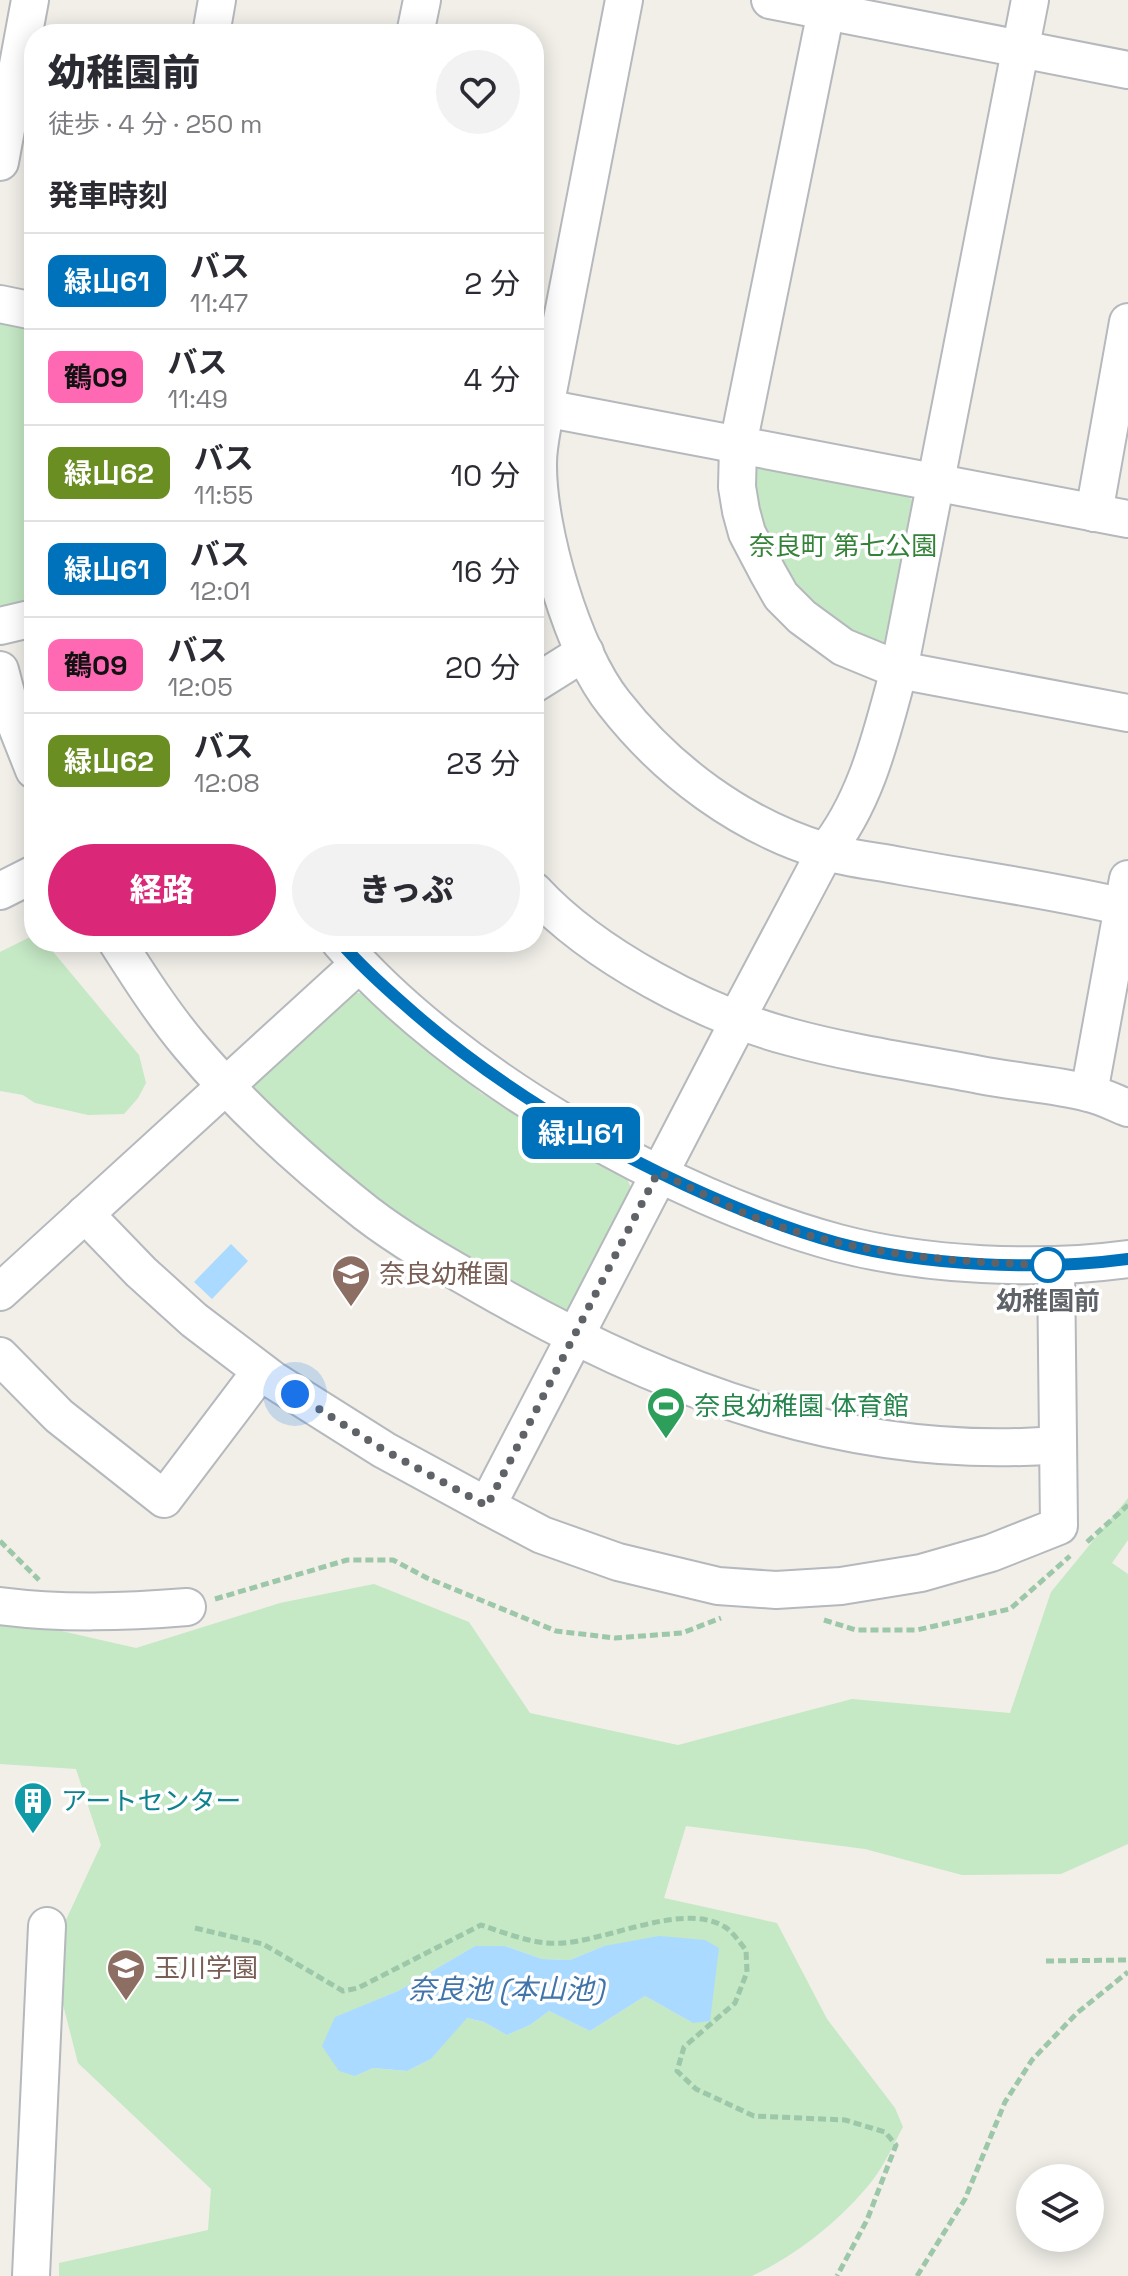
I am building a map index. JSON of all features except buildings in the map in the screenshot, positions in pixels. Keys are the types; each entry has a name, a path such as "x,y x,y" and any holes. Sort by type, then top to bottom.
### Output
{"street":[{"path":"26,24 30,0"},
{"path":"213,24 217,0"},
{"path":"417,24 422,0"},
{"path":"544,388 624,0"},
{"path":"770,0 1128,70"},
{"path":"487,1506 732,1034 737,1018 825,852 840,834 874,762 899,670 1030,0"},
{"path":"826,11 738,445 737,487 747,533 781,596 802,617 843,647 899,670 1128,713"},
{"path":"0,162 24,32"},
{"path":"0,304 24,309"},
{"path":"544,408 1111,516 1128,322"},
{"path":"544,522 559,586 585,652 612,702 669,763 723,804 772,831 825,852 1126,897 1089,1093"},
{"path":"0,626 24,620"},
{"path":"544,678 585,652"},
{"path":"0,670 24,745"},
{"path":"0,891 24,879"},
{"path":"544,903 607,952 685,997 786,1036 841,1049 1089,1093 1128,1108"},
{"path":"123,952 189,1045 226,1086 279,1138 367,1214 439,1262 574,1338 697,1392 792,1421 860,1437 997,1448 1058,1445"},
{"path":"0,1292 226,1086 349,953 428,1026 491,1075 578,1131 759,1219 841,1244 930,1259 1056,1265 1128,1259"},
{"path":"85,1214 151,1282 194,1320 260,1372 384,1450 542,1535 618,1562 718,1586 776,1590 841,1586 935,1569 991,1553 1059,1526 1056,1265"},
{"path":"0,1356 59,1416 164,1499 260,1372"},
{"path":"0,1606 71,1612 187,1607"},
{"path":"31,2276 47,1926"}],"path":[{"path":"195,1928 263,1944 343,1991 358,1988 481,1925 548,1943 577,1941 663,1920 704,1920 726,1928 746,1950 747,1972 735,2003 684,2047 677,2071 696,2089 754,2116 845,2120 885,2132 896,2145 867,2220 837,2276"},
{"path":"1046,1961 1128,1960"},
{"path":"917,2276 965,2199 1005,2102 1032,2060 1077,2013 1128,1972"}],"green space":[{"path":"0,319 24,324 24,610 13,613 0,605"},
{"name":"奈良町 第七公園","path":"748,460 902,490 920,508 891,639 879,651 789,586 762,533"},
{"path":"24,940 24,952 53,952 139,1055 146,1083 124,1114 88,1115 0,1091 0,952"},
{"path":"346,993 365,993 481,1093 565,1144 625,1174 634,1195 571,1313 556,1316 446,1254 251,1098 252,1079"},
{"path":"1128,1498 1128,1540 1112,1563 1128,1574 1128,1844 1061,1874 962,1875 865,1849 686,1826 664,1898 777,1923 827,2019 895,2108 903,2127 872,2181 832,2223 802,2247 752,2276 59,2276 59,2263 208,2230 211,2189 78,2063 50,1954 101,1845 76,1769 0,1764 0,1617 136,1648 280,1603 374,1584 469,1622 530,1713 678,1745 852,1699 1010,1713 1051,1592","holes":["475,1946 505,1946 542,1959 570,1960 604,1946 693,2023 645,1996 590,2031 549,2011 530,2025 507,2035 484,2022 466,2018 431,2059 407,2071 373,2068 355,2076 336,2017 398,1991"]}],"water":[{"path":"231,1244 248,1261 212,1299 194,1282"},
{"name":"奈良池 (本山池)","path":"659,1936 705,1940 719,1948 710,2021 693,2023 645,1996 590,2031 549,2011 530,2025 507,2035 484,2022 467,2018 431,2059 407,2071 373,2068 355,2076 339,2071 322,2046 335,2017 398,1991 475,1946 505,1946 542,1959 570,1960 604,1946"}],"bus line":[{"name":"緑山61","path":"349,952 428,1026 491,1075 578,1131 759,1219 841,1244 930,1259 1056,1265 1128,1259"}],"place":[{"name":"幼稚園前","path":"1048,1265"},
{"name":"奈良幼稚園","path":"351,1308"},
{"name":"奈良幼稚園 体育館","path":"666,1440"},
{"name":"アートセンター","path":"33,1835"},
{"name":"玉川学園","path":"126,2002"}],"route":[{"path":"295,1394 384,1450 487,1506 658,1172 759,1219 841,1244 930,1259 1056,1265 1048,1265"}]}
